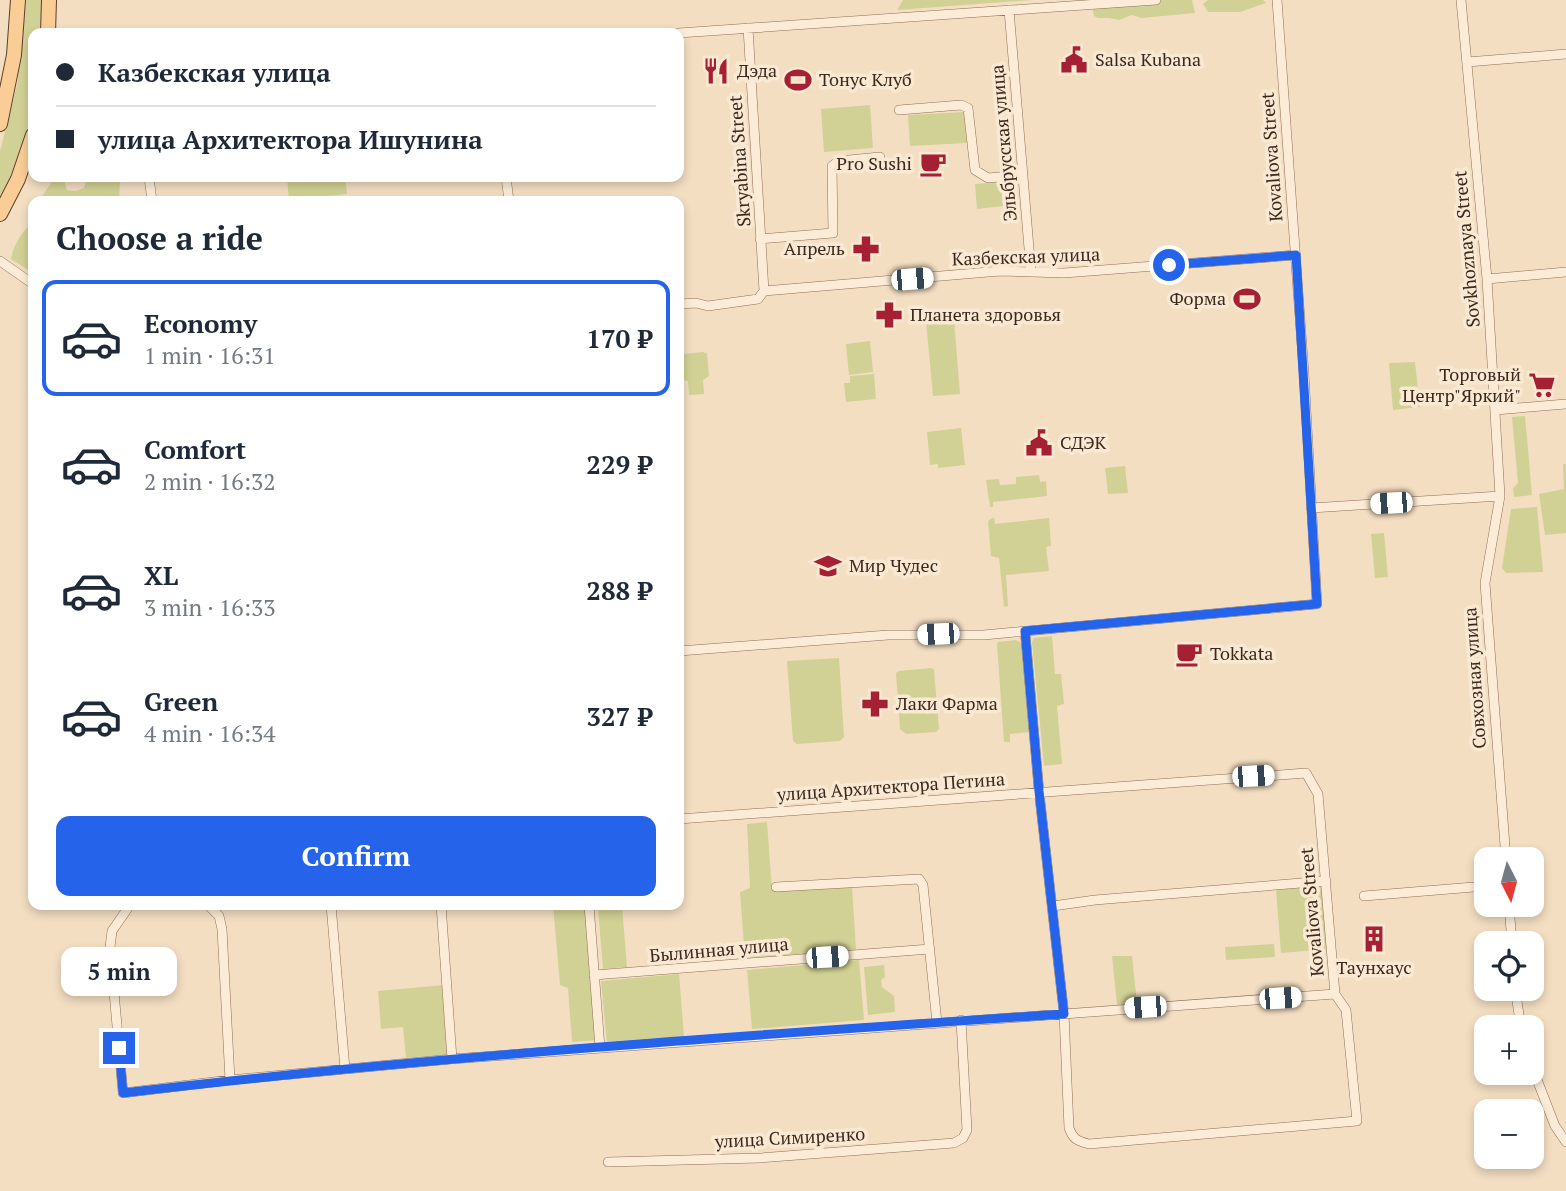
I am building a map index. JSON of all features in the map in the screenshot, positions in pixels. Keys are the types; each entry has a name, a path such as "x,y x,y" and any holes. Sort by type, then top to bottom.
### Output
{"main road":[{"path":"0,124 14,55 18,0"},
{"path":"48,28 49,0"},
{"path":"0,214 18,179 28,150"}],"street":[{"path":"684,33 1156,0"},
{"name":"Kovaliova Street","path":"1025,631 1317,604 1296,255 1277,0"},
{"name":"Sovkhoznaya Street","path":"1461,0 1487,279 1500,496"},
{"name":"Эльбрусская улица","path":"1009,10 1031,272"},
{"name":"Skryabina Street","path":"748,28 764,291"},
{"path":"1467,62 1566,54"},
{"path":"899,110 961,105 968,108 975,170 988,178 1022,175"},
{"path":"760,239 833,233 832,166 839,160 880,157"},
{"name":"Казбекская улица","path":"684,304 708,306 758,299 764,291 1000,271 1064,273 1296,255"},
{"path":"0,261 28,281"},
{"path":"1487,279 1566,272"},
{"path":"1495,410 1566,404"},
{"path":"1311,508 1500,496"},
{"name":"Совхозная улица","path":"1500,496 1485,583 1505,847"},
{"path":"684,650 888,635 984,635 1025,631 1039,791 1064,1014"},
{"name":"улица Архитектора Петина","path":"684,819 1306,773 1311,782"},
{"name":"Kovaliova Street","path":"1064,1014 1069,1128 1076,1141 1089,1144 1357,1121 1346,1010 1335,993 1318,794 1311,782"},
{"path":"776,887 919,879 923,884 937,1023"},
{"path":"1053,906 1095,900 1326,881"},
{"path":"1364,896 1474,887"},
{"path":"127,910 112,931 110,947 123,1093 452,1059 1335,993"},
{"path":"213,910 219,916 222,929 230,1080"},
{"path":"331,910 345,1069"},
{"path":"441,910 452,1059"},
{"path":"589,910 600,1048"},
{"name":"Былинная улица","path":"594,975 930,949"},
{"name":"улица Симиренко","path":"608,1163 760,1158 954,1143 963,1138 967,1130 961,1020"},
{"path":"1539,1085 1555,1126 1566,1142"},
{"path":"1555,1126 1566,1125"}],"shaded area":[{"path":"26,0 42,0 40,28 28,28 28,127 11,175 0,196 0,151 17,85"},
{"path":"903,0 1032,0 897,10"},
{"path":"1099,0 1192,0 1195,13 1142,18 1132,15 1119,20 1098,18 1094,16 1092,5"},
{"path":"1208,0 1263,0 1266,3 1240,12 1208,12 1203,4"},
{"path":"870,105 873,148 824,152 821,109"},
{"path":"965,112 967,143 910,146 908,115"},
{"path":"52,182 65,182 67,190 76,191 84,188 86,182 120,182 119,196 42,196"},
{"path":"287,182 346,182 347,194 289,196"},
{"path":"1001,182 1003,206 977,209 975,184"},
{"path":"28,227 28,270 11,259"},
{"path":"954,320 960,394 933,396 926,321"},
{"path":"870,341 873,372 849,375 846,344"},
{"path":"684,354 707,354 709,376 703,380 704,394 689,395 688,381 684,380"},
{"path":"1415,362 1420,407 1393,410 1389,363"},
{"path":"874,374 876,399 846,402 844,383 850,383 850,376"},
{"path":"1525,416 1532,495 1514,497 1513,488 1518,483 1512,417"},
{"path":"961,428 965,465 938,468 938,464 930,465 927,432"},
{"path":"1563,464 1566,464 1566,533 1545,535 1539,494 1564,489"},
{"path":"1125,466 1128,493 1108,494 1105,468"},
{"path":"1039,475 1040,482 1046,481 1047,496 993,502 993,507 990,507 986,480 999,479 1000,485 1016,484 1016,477"},
{"path":"1537,507 1543,572 1506,573 1502,568 1511,509"},
{"path":"994,517 995,524 1049,518 1051,546 1046,547 1049,571 1006,575 1008,606 1004,607 999,558 991,556 988,521"},
{"path":"1384,533 1388,577 1375,578 1371,534"},
{"path":"1052,636 1055,674 1061,674 1064,704 1057,706 1062,764 1044,766 1032,642 1034,638"},
{"path":"1016,640 1021,643 1029,732 1010,734 1010,742 1004,742 997,644"},
{"path":"839,658 844,737 840,741 797,744 793,741 787,661"},
{"path":"932,668 939,729 936,732 906,734 900,729 896,673"},
{"path":"767,822 772,890 852,885 856,950 745,958 740,892 750,888 747,824"},
{"path":"1322,886 1328,949 1281,953 1276,890"},
{"path":"553,910 588,910 599,1040 572,1042 568,988 560,985"},
{"path":"598,910 622,910 627,967 603,969"},
{"path":"1274,944 1275,957 1226,960 1225,947"},
{"path":"1112,956 1132,956 1137,1003 1117,1005"},
{"path":"859,960 864,1020 752,1029 747,970"},
{"path":"884,965 882,987 894,996 895,1012 868,1015 864,967"},
{"path":"679,974 684,1037 607,1044 601,981"},
{"path":"444,985 450,1054 406,1058 403,1027 381,1029 378,991"}],"place":[{"name":"Salsa Kubana","path":"1074,60"},
{"name":"Дэда","path":"716,71"},
{"name":"Тонус Клуб","path":"798,80"},
{"name":"Pro Sushi","path":"933,164"},
{"name":"Апрель","path":"866,249"},
{"name":"Форма","path":"1247,299"},
{"name":"Планета здоровья","path":"889,315"},
{"name":"Торговый Центр\"Яркий\"","path":"1542,385"},
{"name":"СДЭК","path":"1039,443"},
{"name":"Мир Чудес","path":"828,566"},
{"name":"Tokkata","path":"1189,654"},
{"name":"Лаки Фарма","path":"875,704"},
{"name":"Таунхаус","path":"1374,939"}],"route":[{"path":"119,1048 123,1093 452,1059 1064,1014 1039,791 1025,631 1317,604 1296,255 1169,265"}]}
